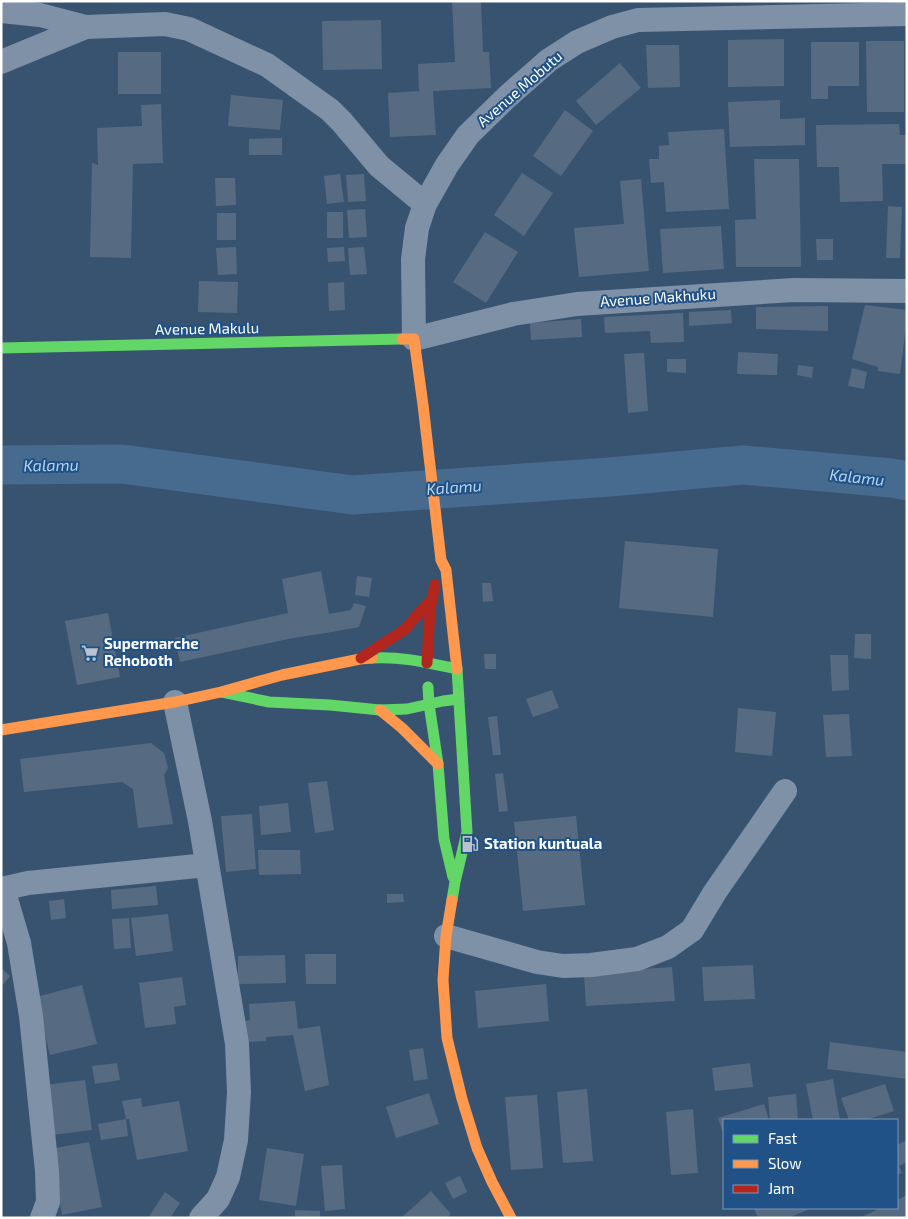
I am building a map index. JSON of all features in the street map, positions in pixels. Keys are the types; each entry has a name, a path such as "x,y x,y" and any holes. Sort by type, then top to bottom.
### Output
{"main road":[{"name":"Avenue Makulu","path":"1,348 414,339"},
{"path":"414,339 441,560 432,599 427,671 429,704 438,764 444,839 455,882"},
{"path":"441,560 446,570 457,669 467,832 455,882 446,936 443,980 447,1038 462,1099 477,1148 511,1218"},
{"path":"360,659 404,630 432,599"},
{"path":"1,730 175,702 311,668 360,659 406,658 427,671 457,669"},
{"path":"221,692 270,702 380,710 407,709 459,699"},
{"path":"380,710 402,728 438,764"}],"street":[{"path":"1,11 40,15 86,27 166,24 188,30 277,71 330,110 379,166 426,204"},
{"name":"Avenue Mobutu","path":"414,339 413,260 418,228 426,204 447,165 468,135 549,60 577,42 612,28 635,11 907,14"},
{"path":"1,62 86,27"},
{"name":"Avenue Makhuku","path":"414,339 513,314 576,304 794,290 907,291"},
{"path":"175,702 200,822 238,1044 239,1092 236,1140 228,1177 218,1199 204,1217"},
{"path":"446,936 537,962 563,966 591,965 637,959 668,947 692,930 715,892 785,791"},
{"path":"42,1218 48,1202 47,1179 31,1016 18,942 2,889 28,883 207,865"}],"building":[{"path":"452,1 481,1 483,52 489,52 491,88 433,91 436,135 390,137 388,93 419,91 418,64 455,62"},
{"path":"381,20 382,69 323,70 322,21"},
{"path":"784,39 784,86 728,87 728,40"},
{"path":"866,41 904,41 904,112 867,112"},
{"path":"811,42 859,42 859,86 828,86 828,99 811,99"},
{"path":"646,45 679,45 680,87 648,88"},
{"path":"118,52 161,52 161,94 118,94"},
{"path":"620,63 641,88 596,125 576,101"},
{"path":"231,95 283,100 280,130 228,126"},
{"path":"780,100 780,119 805,118 805,145 730,147 728,102"},
{"path":"161,104 163,163 133,164 131,258 90,257 92,163 98,165 97,128 142,126 141,105"},
{"path":"565,110 593,131 561,176 533,156"},
{"path":"899,124 900,135 907,135 907,164 882,164 883,201 840,202 839,167 817,167 816,125"},
{"path":"724,129 729,209 666,212 664,182 651,183 649,159 659,159 659,146 669,145 668,132"},
{"path":"282,138 282,155 249,155 249,139"},
{"path":"754,159 799,159 801,267 736,267 735,220 756,219"},
{"path":"522,173 553,193 524,236 494,215"},
{"path":"340,174 344,202 327,204 324,176"},
{"path":"364,174 366,201 348,202 346,175"},
{"path":"215,178 235,178 236,205 216,206"},
{"path":"641,179 649,271 579,277 574,228 624,224 620,181"},
{"path":"888,206 902,207 900,258 886,258"},
{"path":"365,209 367,237 349,238 347,210"},
{"path":"327,212 343,212 343,238 327,238"},
{"path":"217,213 236,213 236,240 217,240"},
{"path":"721,226 724,269 663,273 660,229"},
{"path":"485,232 518,252 486,303 453,282"},
{"path":"816,239 833,239 833,260 817,260"},
{"path":"236,247 237,274 218,275 216,248"},
{"path":"344,247 345,261 328,262 327,248"},
{"path":"364,247 367,274 350,275 348,248"},
{"path":"199,281 238,282 237,313 198,312"},
{"path":"344,282 345,310 329,311 328,283"},
{"path":"865,305 907,310 900,374 878,371 878,367 852,359"},
{"path":"828,306 828,331 756,329 756,307"},
{"path":"731,310 732,323 689,326 689,312"},
{"path":"683,313 684,342 651,343 650,331 605,333 604,317"},
{"path":"581,319 582,337 531,340 530,323"},
{"path":"738,352 778,354 777,375 737,374"},
{"path":"644,353 648,411 628,413 624,354"},
{"path":"667,359 686,359 686,373 667,372"},
{"path":"798,365 813,367 812,378 797,375"},
{"path":"852,368 867,372 864,389 848,386"},
{"path":"625,541 718,549 713,617 619,608"},
{"path":"321,571 329,614 351,610 354,603 366,606 359,627 293,638 180,662 175,638 288,613 282,579"},
{"path":"357,576 372,578 369,597 355,595"},
{"path":"482,583 491,583 493,601 483,602"},
{"path":"108,613 120,677 77,685 65,621"},
{"path":"855,634 871,634 871,659 854,658"},
{"path":"484,654 496,654 496,669 485,669"},
{"path":"830,655 848,655 849,690 832,691"},
{"path":"552,690 559,708 533,717 526,699"},
{"path":"738,708 776,712 772,756 735,752"},
{"path":"849,714 852,756 826,757 823,715"},
{"path":"497,716 501,755 493,755 488,717"},
{"path":"151,743 164,753 168,768 164,775 173,824 138,828 133,789 122,782 24,792 20,759"},
{"path":"503,773 508,811 499,812 495,774"},
{"path":"327,781 334,830 315,833 308,783"},
{"path":"288,803 291,832 261,835 259,806"},
{"path":"252,814 256,869 226,872 221,816"},
{"path":"576,816 585,905 523,911 514,822"},
{"path":"258,850 300,850 301,874 259,875"},
{"path":"156,886 158,905 112,909 111,890"},
{"path":"387,894 403,894 404,902 387,903"},
{"path":"64,899 66,918 51,920 49,901"},
{"path":"168,914 173,951 136,956 131,918"},
{"path":"129,918 131,948 114,949 112,919"},
{"path":"305,954 336,954 336,984 306,984"},
{"path":"285,955 286,983 238,984 238,956"},
{"path":"753,965 755,999 704,1001 702,967"},
{"path":"672,967 675,1001 586,1006 584,973"},
{"path":"1,968 10,976 1,987"},
{"path":"182,977 186,1005 174,1007 176,1024 145,1028 139,983"},
{"path":"546,984 549,1021 478,1028 475,991"},
{"path":"82,985 97,1044 50,1055 36,997"},
{"path":"295,1001 298,1029 320,1026 329,1085 305,1091 293,1035 266,1037 266,1041 247,1042 245,1021 250,1020 249,1004"},
{"path":"830,1042 907,1052 907,1079 827,1069"},
{"path":"423,1048 428,1079 414,1081 409,1050"},
{"path":"117,1063 120,1080 95,1084 92,1066"},
{"path":"750,1063 753,1087 715,1091 712,1068"},
{"path":"833,1079 840,1119 813,1119 806,1084"},
{"path":"85,1080 92,1130 52,1135 45,1085"},
{"path":"885,1084 894,1111 869,1119 849,1119 841,1098"},
{"path":"587,1089 593,1161 563,1163 557,1092"},
{"path":"429,1093 439,1124 396,1138 386,1107"},
{"path":"796,1094 798,1119 770,1119 768,1097"},
{"path":"537,1095 543,1168 511,1170 505,1097"},
{"path":"141,1098 142,1107 179,1101 188,1151 137,1160 129,1119 126,1119 122,1101"},
{"path":"764,1104 769,1119 723,1119 723,1133 718,1118"},
{"path":"693,1109 698,1173 671,1175 666,1112"},
{"path":"126,1119 128,1136 101,1140 98,1124"},
{"path":"907,1140 907,1162 899,1166 902,1173 898,1175 898,1144"},
{"path":"89,1142 102,1207 62,1215 50,1149"},
{"path":"267,1148 304,1154 296,1206 259,1200"},
{"path":"342,1165 345,1209 325,1211 321,1166"},
{"path":"460,1176 467,1192 453,1199 445,1183"},
{"path":"431,1191 451,1214 447,1218 401,1218"},
{"path":"165,1192 180,1203 170,1218 148,1218"},
{"path":"907,1195 907,1218 859,1218 879,1209 898,1209 898,1200"},
{"path":"754,1209 810,1209 788,1218 758,1218"},
{"path":"295,1210 320,1211 320,1218 295,1218"}],"waterway":[{"name":"Kalamu","path":"1,465 122,464 353,495 610,477 743,465 892,478 907,481"}],"traffic: fast":[{"path":"1,348 402,339"},
{"path":"372,658 404,659 457,669 467,832 452,900"},
{"path":"428,687 438,764 444,839 453,877"},
{"path":"222,692 269,702 380,710 407,709 459,699"}],"traffic: slow":[{"path":"402,339 414,339 441,560 446,570 457,669"},
{"path":"1,730 175,702 221,692 282,675 372,658"},
{"path":"380,710 402,728 438,764"},
{"path":"452,900 446,936 443,980 447,1038 462,1099 477,1148 511,1218"}],"traffic: jam":[{"path":"427,663 430,609 435,585"},
{"path":"361,658 404,630 432,599"}],"place":[{"name":"Supermarche Rehoboth","path":"90,653"},
{"name":"Station kuntuala","path":"470,844"}]}
